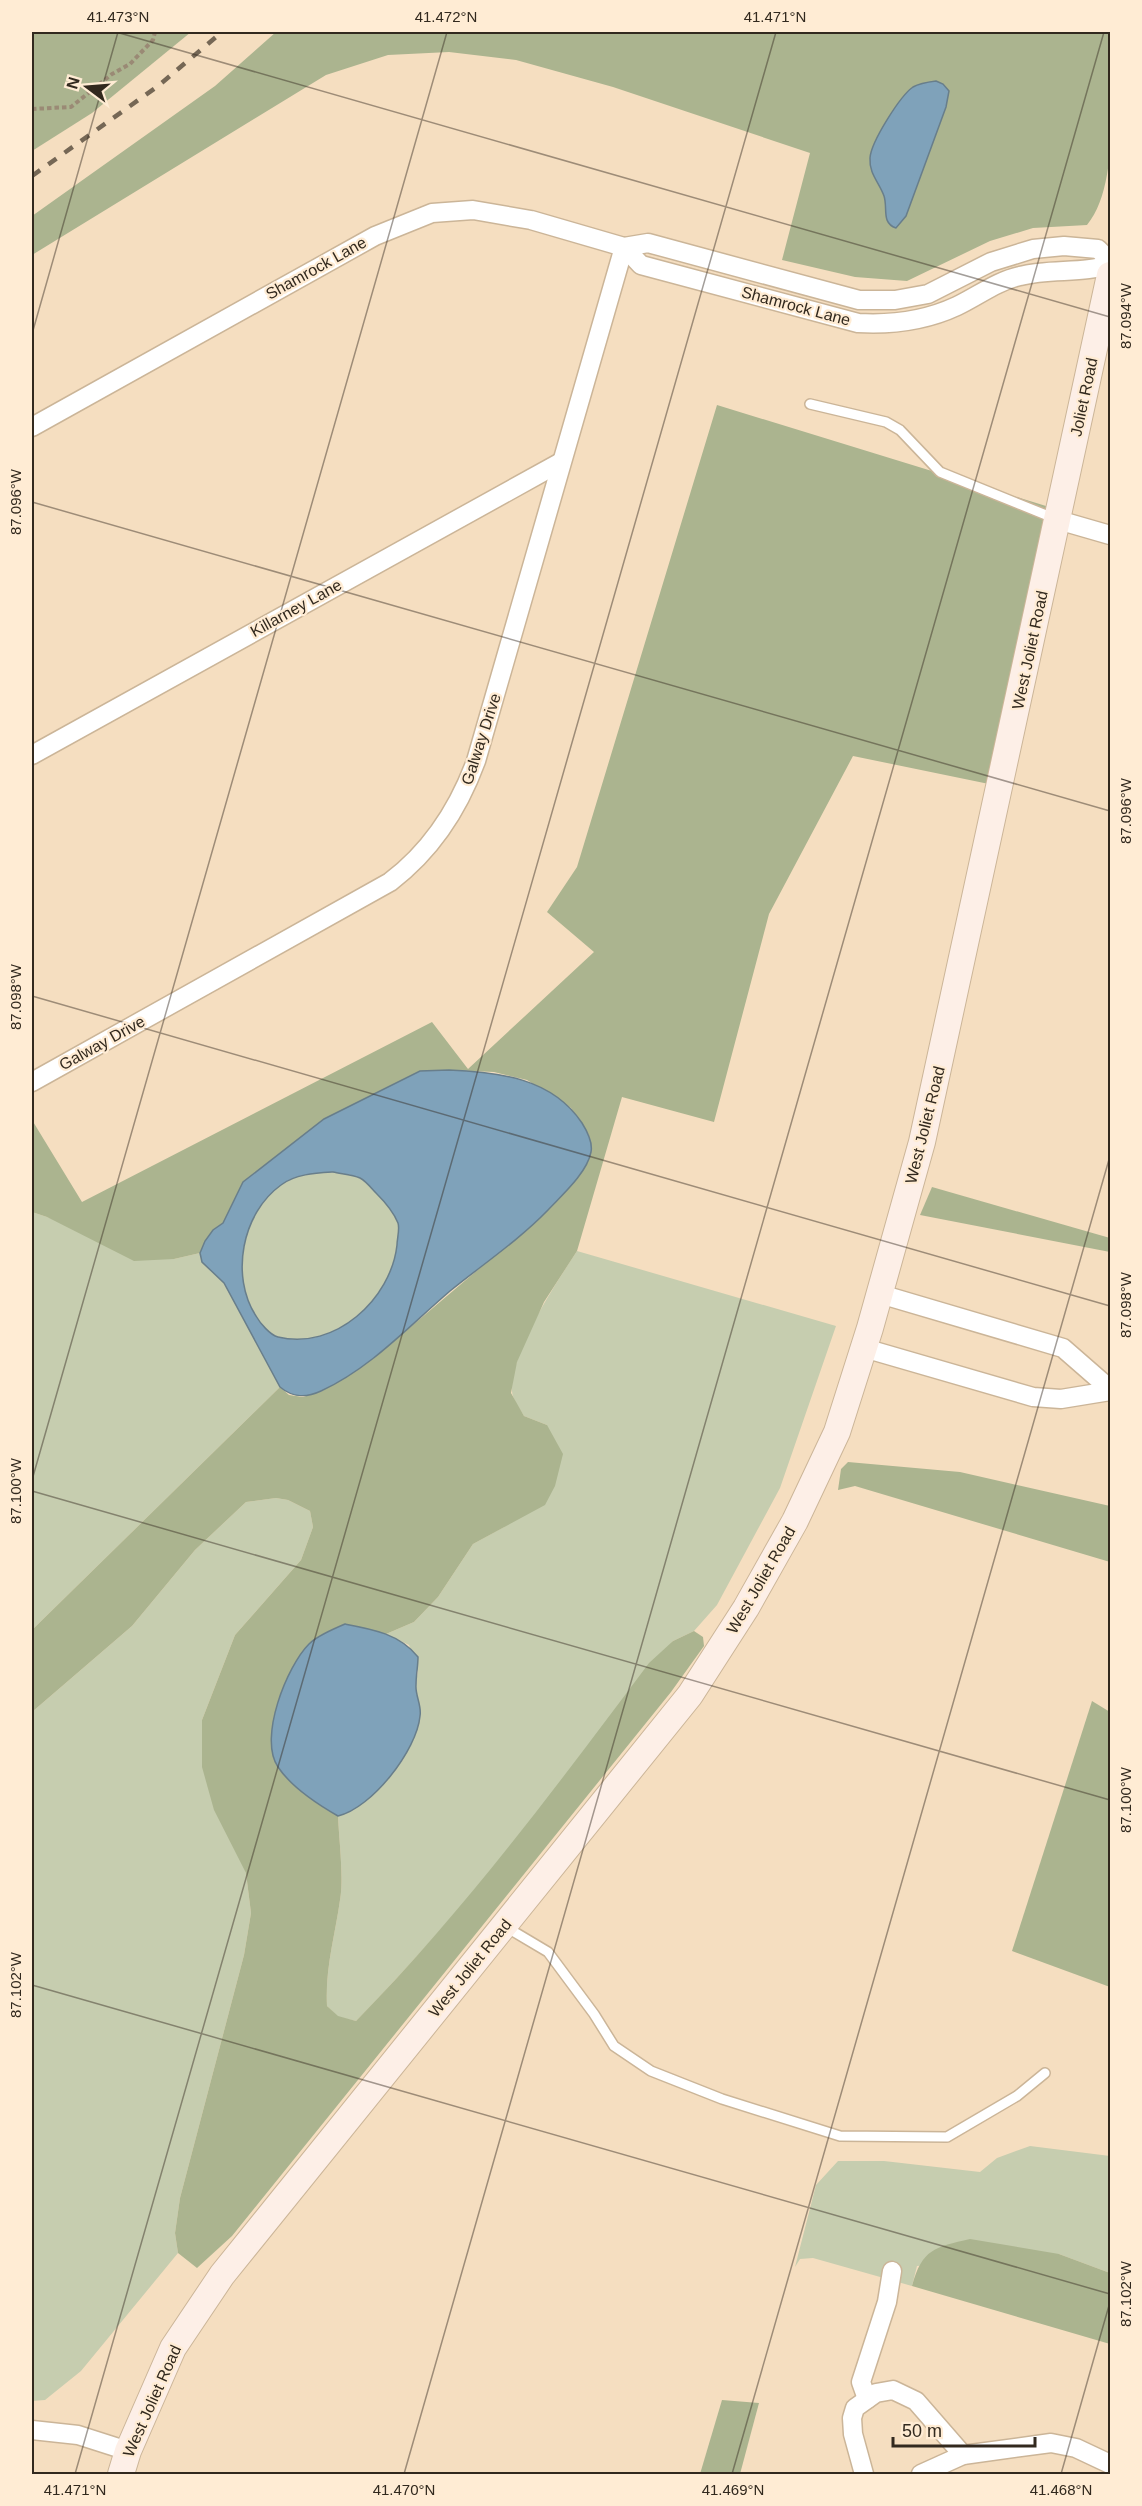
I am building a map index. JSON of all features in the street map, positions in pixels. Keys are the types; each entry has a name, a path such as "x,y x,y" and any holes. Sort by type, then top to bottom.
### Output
{"main road":[{"name":"Joliet Road","path":"1058,520 1110,275"},
{"name":"West Joliet Road","path":"125,2463 173,2348 222,2275 690,1695 746,1608 795,1521 837,1432 880,1294 922,1142 1058,520"}],"street":[{"name":"Shamrock Lane","path":"32,428 375,236 413,218 452,210 492,212 624,247 648,243 859,300 895,300 928,294 991,262 1033,249 1064,246 1098,249 1110,263 1095,271 1062,269 1017,276 936,315 885,324 858,323 641,265 624,247"},
{"name":"Galway Drive","path":"32,1082 374,892 405,871 430,845 456,808 477,761 624,247"},
{"name":"Killarney Lane","path":"32,755 561,462"},
{"path":"1058,520 1110,535"},
{"path":"880,1294 1064,1348 1110,1390"},
{"path":"864,1348 1034,1397 1061,1399 1110,1390"},
{"path":"867,2399 861,2382 887,2301 892,2271"},
{"path":"864,2475 853,2434 852,2418 855,2408 876,2393 893,2390 916,2401 963,2454"},
{"path":"32,2430 78,2435 125,2463"},
{"path":"921,2475 963,2454 1051,2443 1076,2448 1110,2464"}],"lane":[{"path":"728,288 734,267"},
{"path":"928,294 936,315"},
{"path":"810,404 886,422 900,430 940,472 1058,520"},
{"path":"504,1926 548,1952 594,2014 614,2046 651,2071 722,2099 840,2136 947,2137 1017,2096 1045,2073"}],"path":[{"path":"32,109 70,107 112,74 130,64 153,40 155,32"}],"green space":[{"path":"32,32 191,32 92,113 32,151"},
{"path":"276,32 1110,32 1112,105 1109,160 1105,185 1098,207 1087,225 1033,228 990,241 907,281 855,277 782,260 810,153 613,87 516,60 449,52 388,55 326,75 32,255 32,216 215,86"},
{"path":"717,405 1046,506 989,784 853,756 769,914 714,1122 622,1097 577,1251 544,1302 517,1362 511,1393 524,1416 547,1425 563,1454 555,1486 545,1505 473,1544 438,1597 414,1622 386,1634 345,1624 309,1644 292,1669 284,1685 273,1721 271,1739 273,1754 278,1767 290,1782 313,1801 338,1816 341,1891 329,1965 327,2006 338,2016 356,2021 435,1936 472,1892 649,1663 673,1641 694,1631 703,1637 704,1646 671,1692 232,2236 197,2268 178,2253 175,2233 180,2198 244,1955 251,1913 246,1873 214,1810 202,1767 202,1720 235,1635 301,1560 313,1527 310,1511 288,1500 276,1498 246,1502 195,1550 132,1626 32,1712 32,1630 280,1387 289,1395 303,1397 322,1391 374,1358 547,1211 581,1172 591,1152 589,1135 571,1108 527,1080 494,1072 449,1070 324,1119 243,1182 223,1223 213,1230 200,1253 174,1259 134,1261 47,1217 32,1212 32,1120 82,1202 432,1022 468,1069 594,952 547,912 577,867"},
{"path":"333,1172 362,1179 394,1215 399,1228 392,1265 384,1284 371,1302 339,1328 319,1336 299,1339 278,1337 272,1334 256,1316 243,1283 242,1264 249,1228 268,1197 287,1181 299,1176"},
{"path":"932,1187 1110,1238 1110,1252 920,1215"},
{"path":"32,1212 174,1259 200,1253 202,1262 224,1283 280,1387 32,1630"},
{"path":"577,1251 836,1326 780,1488 717,1605 694,1631 673,1641 520,1836 399,1976 356,2021 338,2017 327,2006 327,1992 341,1891 338,1816 360,1805 403,1760 421,1714 415,1685 418,1672 409,1645 386,1634 414,1622 438,1597 473,1544 504,1527 547,1425 524,1416 512,1394 514,1375 526,1338 536,1318"},
{"path":"848,1462 960,1472 1110,1506 1110,1562 855,1486 838,1490 841,1469"},
{"path":"276,1498 288,1500 310,1511 313,1527 301,1560 235,1635 202,1720 246,1873 251,1913 244,1955 180,2198 175,2233 178,2253 81,2371 45,2400 32,2401 32,1712 132,1626 195,1550 246,1502"},
{"path":"1092,1701 1110,1712 1110,1987 1012,1951"},
{"path":"1030,2146 1110,2156 1110,2273 1059,2254 917,2266 912,2286 813,2258 800,2259 795,2267 816,2185 838,2161 884,2161 980,2172 997,2158"},
{"path":"970,2239 1059,2254 1110,2273 1110,2344 912,2286 920,2264 932,2252"},
{"path":"722,2400 759,2403 740,2474 700,2474"}],"water":[{"path":"936,81 943,84 949,91 946,107 906,216 896,228 888,223 884,196 871,169 870,158 875,141 907,92 918,85"},
{"path":"449,1070 487,1073 523,1080 540,1087 556,1096 570,1108 582,1123 591,1144 589,1160 573,1183 537,1221 450,1291 373,1358 339,1382 321,1391 305,1396 295,1395 280,1387 224,1283 202,1262 200,1253 213,1230 223,1223 243,1182 324,1119 420,1071","holes":["333,1172 362,1179 394,1215 399,1228 393,1265 372,1302 339,1328 320,1336 299,1339 278,1337 272,1334 256,1316 243,1283 242,1264 249,1228 268,1197 281,1185 293,1178"]},
{"path":"345,1624 394,1638 411,1649 418,1657 416,1689 420,1712 417,1730 411,1745 391,1776 365,1802 338,1816 305,1795 290,1782 278,1767 271,1739 273,1721 284,1685 301,1654 317,1638"}],"railway":[{"path":"32,176 158,86 222,32"}]}
